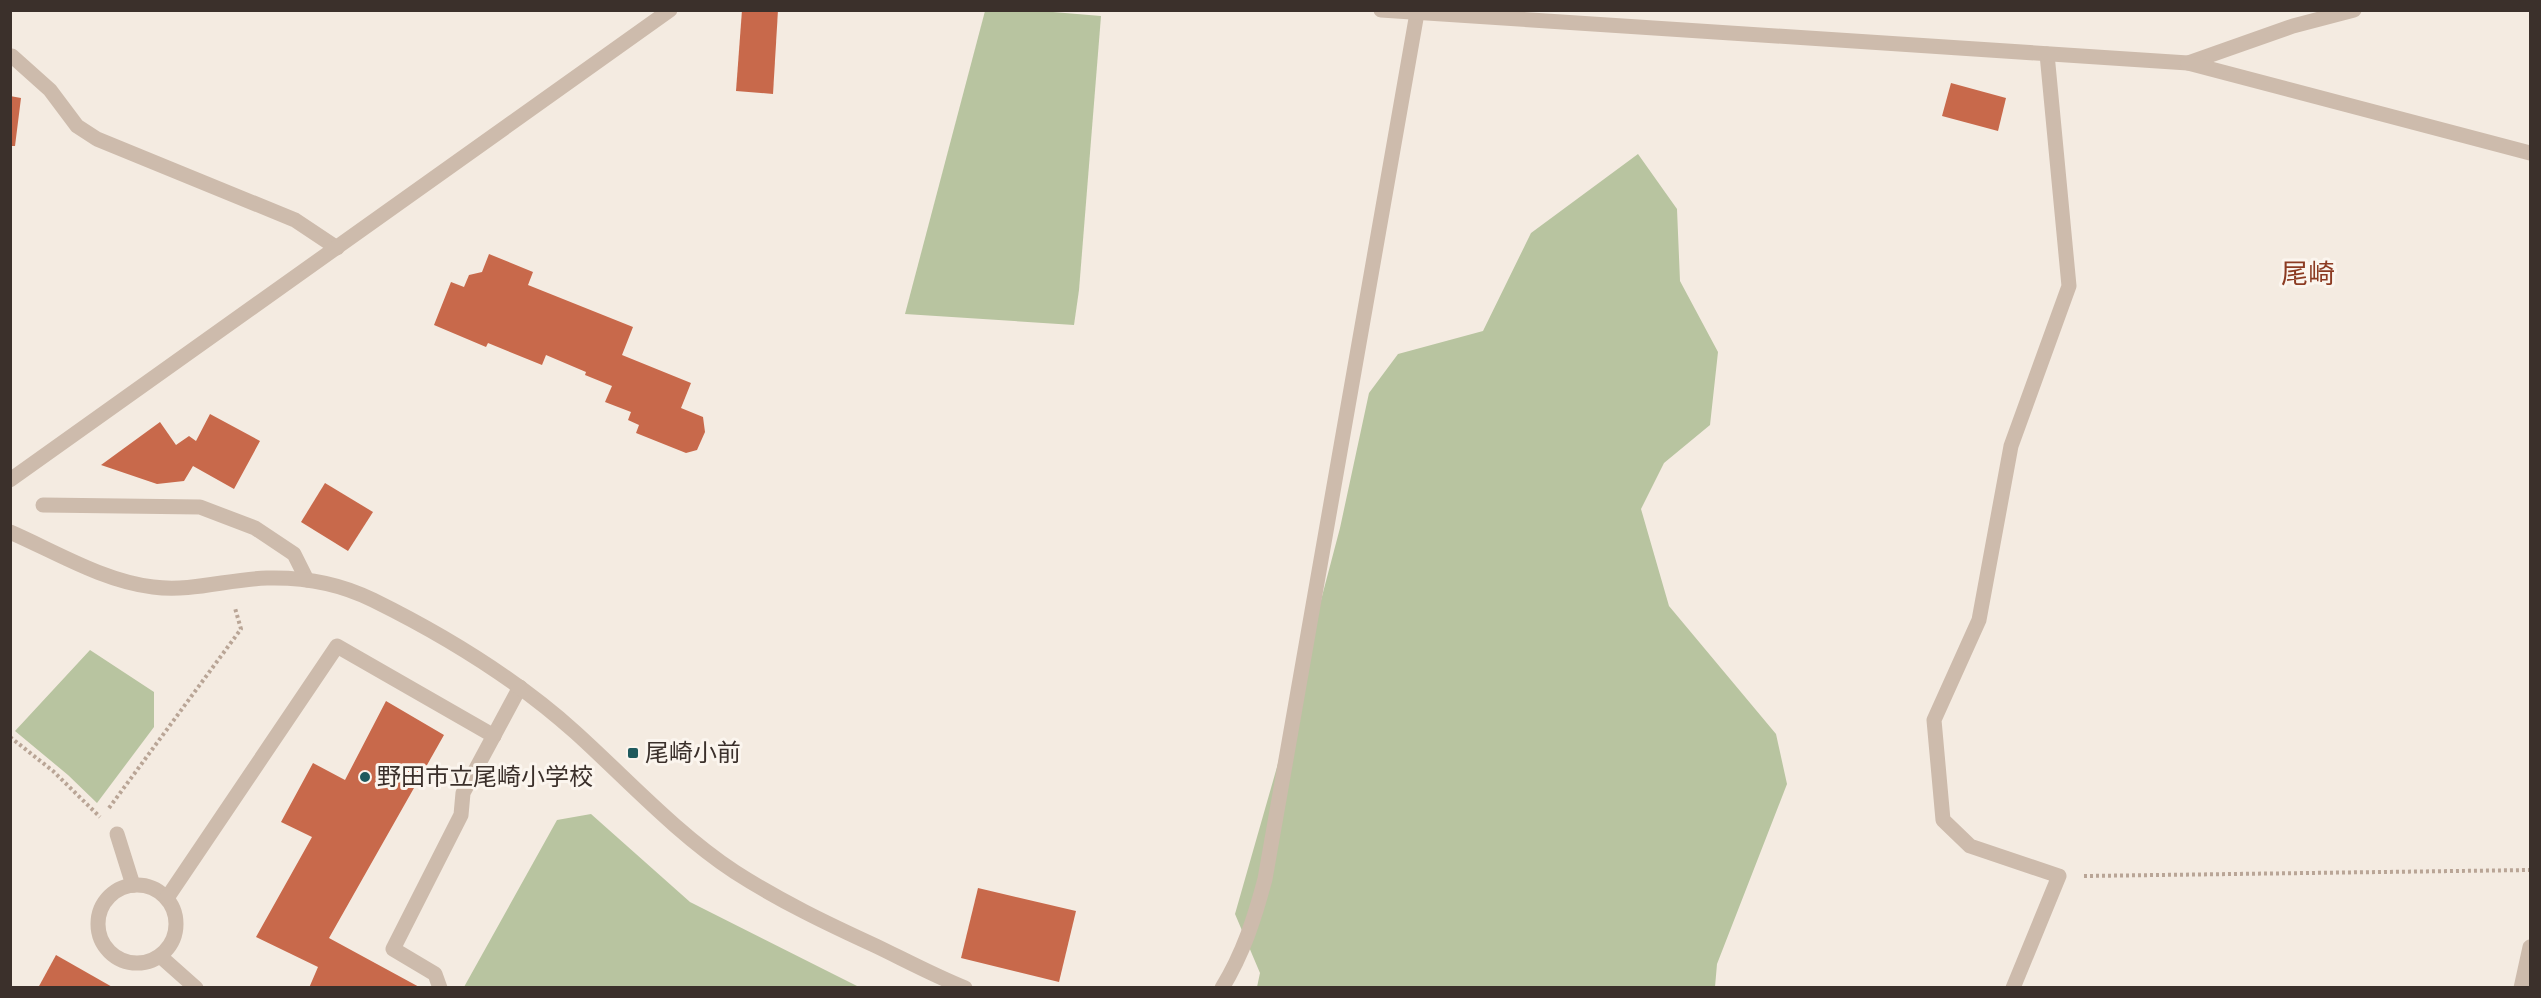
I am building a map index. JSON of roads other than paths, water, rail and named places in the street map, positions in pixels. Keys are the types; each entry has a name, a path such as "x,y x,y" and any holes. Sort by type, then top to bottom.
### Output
{"street":[{"path":"10,480 670,10"},
{"path":"1382,10 2188,63 2530,153"},
{"path":"2188,63 2293,26 2354,10"},
{"path":"1222,987 1237,964 1255,916 1265,879 1417,13"},
{"path":"2013,987 2059,876 1970,846 1943,820 1934,720 1979,620 2011,446 2069,286 2047,54"},
{"path":"12,56 50,90 77,126 97,139 295,220 337,248"},
{"path":"43,506 200,507 255,528 294,554 307,580"},
{"path":"10,532 93,570 122,581 150,587 179,589 267,578 307,580 336,586 372,599 520,687 573,731 692,839 735,872 829,924 965,987"},
{"path":"167,898 337,646 494,736"},
{"path":"440,987 435,974 393,949 460,815 463,793 520,687"},
{"path":"117,834 133,885"},
{"path":"133,885 145,885 167,898 176,921 175,934 170,946 160,956 149,961 135,963 123,960 111,953 103,943 99,930 99,918 110,896 133,885"},
{"path":"2521,987 2530,947"},
{"path":"160,956 196,987"}],"place":[{"name":"尾崎小前","path":"633,753"},
{"name":"野田市立尾崎小学校","path":"365,777"}],"district":[{"name":"尾崎","path":"2308,274"}]}
